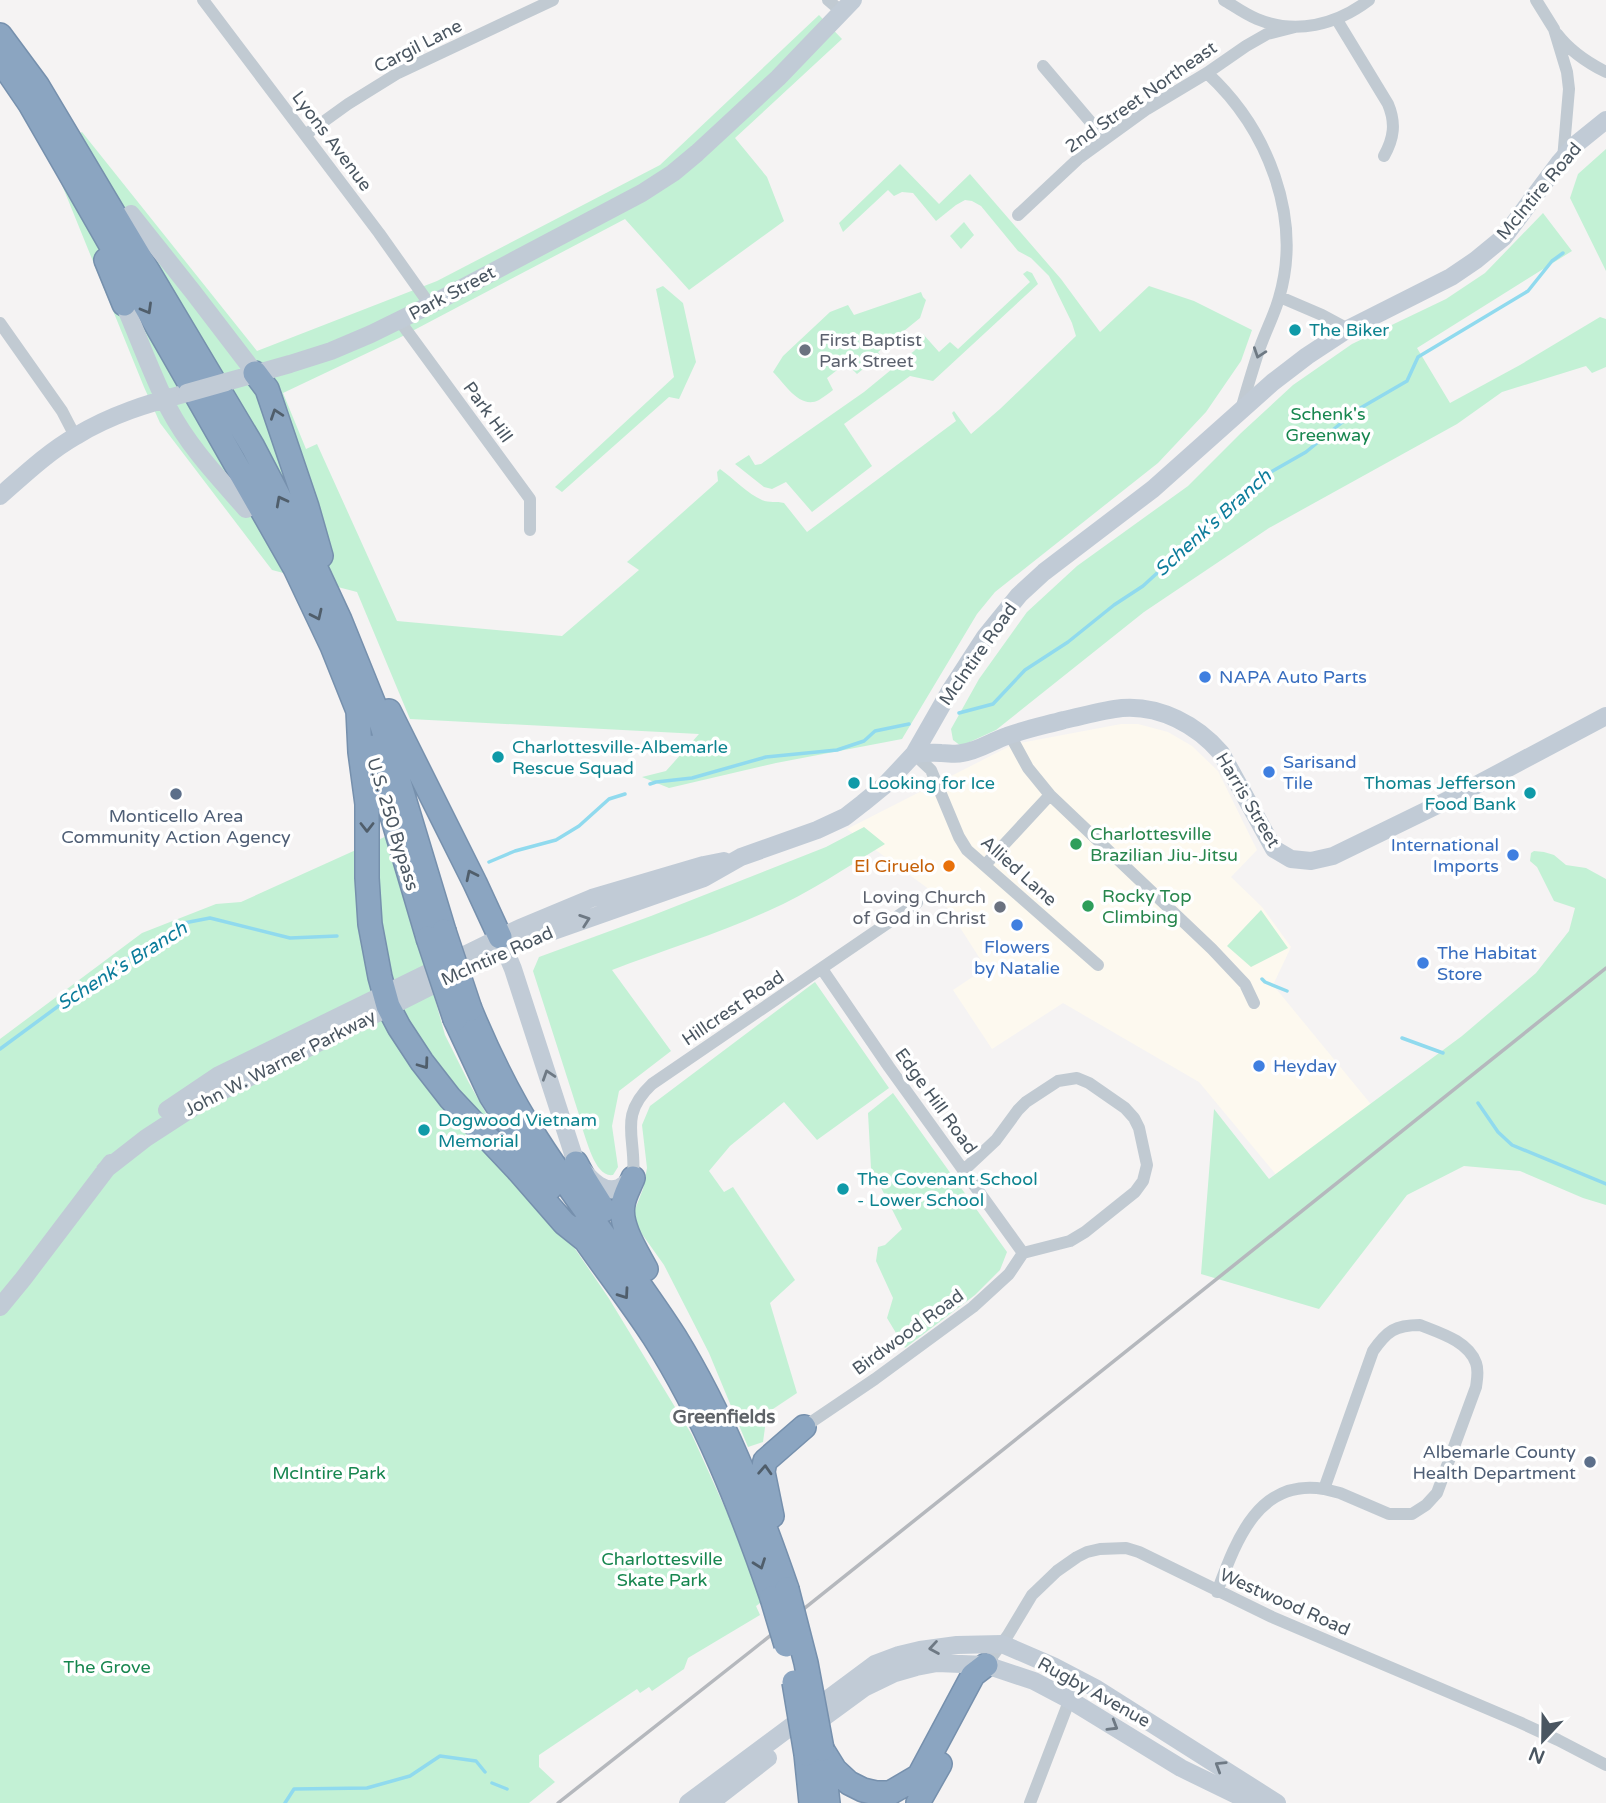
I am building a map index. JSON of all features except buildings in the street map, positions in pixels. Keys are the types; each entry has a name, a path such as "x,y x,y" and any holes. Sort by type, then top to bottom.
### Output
{"highway":[{"path":"0,35 37,86 253,447 340,620 392,757 436,934 491,1096 535,1167 647,1294 704,1387 743,1472 778,1561"},
{"path":"0,61 30,104 295,568"},
{"path":"65,132 131,214"},
{"path":"68,170 124,304"},
{"path":"254,373 267,389 286,443 340,620"},
{"path":"246,509 295,568"},
{"name":"U.S. 250 Bypass","path":"295,568 332,646 358,710 436,934"},
{"path":"353,651 392,716 503,943"},
{"path":"358,710 367,804 370,924 386,1000 399,1027 450,1098 564,1223 590,1231"},
{"path":"462,1014 686,1392 779,1593 808,1675 814,1752 811,1803"},
{"path":"576,1163 594,1195 688,1331 704,1387"},
{"path":"633,1178 622,1205 623,1217 628,1234 646,1269"},
{"path":"803,1427 767,1457 763,1466 792,1672 828,1803"},
{"path":"814,1752 849,1783 863,1790 890,1793 919,1776 973,1675 986,1665"},
{"path":"918,1803 987,1678 986,1665"}],"street":[{"name":"Lyons Avenue","path":"204,0 383,238 430,305"},
{"name":"Cargil Lane","path":"305,135 398,73 553,0"},
{"path":"828,0 847,6"},
{"path":"1224,0 1255,18 1295,27 1320,25 1337,20 1369,0"},
{"path":"1536,0 1563,41 1606,72"},
{"name":"Park Street","path":"0,496 53,451 75,436 117,415 331,351 430,305 642,192 673,173 697,153 778,78 847,6"},
{"path":"1337,20 1392,113 1393,134 1384,156"},
{"name":"2nd Street Northeast","path":"1018,215 1079,159 1160,100 1267,34 1295,27"},
{"path":"1553,29 1567,72 1569,89 1563,159"},
{"path":"1044,66 1105,139"},
{"path":"1207,73 1244,116 1261,143 1281,196 1286,237 1280,297 1258,352 1241,410"},
{"name":"McIntire Road","path":"503,943 522,926 592,898 704,865 741,857 845,817 885,785 914,754 985,637 1019,595 1044,572 1153,489 1292,368 1348,329 1451,277 1476,260 1504,237 1575,145 1606,120"},
{"path":"131,214 254,373"},
{"path":"1280,297 1348,329"},
{"path":"124,304 164,399 205,463 246,509"},
{"name":"Park Hill","path":"399,320 530,499 530,530"},
{"path":"0,323 62,411 75,436"},
{"name":"Harris Street","path":"914,754 960,754 1010,735 1119,708 1141,708 1169,715 1197,730 1221,753 1274,849 1291,859 1311,861 1333,856 1439,804 1606,716"},
{"path":"1010,735 1028,768 1050,795 1212,949 1245,984 1254,1003"},
{"name":"Allied Lane","path":"914,754 931,770 967,850 1098,965"},
{"path":"985,865 1050,795"},
{"name":"Hillcrest Road","path":"633,1178 630,1122 632,1111 641,1094 917,903"},
{"path":"503,943 576,1163 598,1186 606,1189 618,1188 633,1178"},
{"name":"John W. Warner Parkway","path":"0,1307 124,1147 140,1131 199,1087 219,1075 386,1000 503,943"},
{"name":"Edge Hill Road","path":"822,969 1023,1253"},
{"path":"964,1170 996,1140 1026,1102 1058,1081 1077,1079 1089,1083 1125,1108 1134,1118 1139,1128 1147,1165 1143,1181 1135,1192 1070,1241 1023,1253"},
{"name":"Birdwood Road","path":"803,1427 875,1379 973,1307 1009,1274 1023,1253"},
{"path":"1217,1592 1229,1560 1253,1516 1266,1502 1279,1495 1309,1486 1340,1493 1389,1514 1412,1514 1426,1505 1437,1493 1476,1387 1478,1371 1468,1351 1444,1334 1420,1325 1398,1326 1379,1341 1373,1351 1324,1489"},
{"name":"Westwood Road","path":"986,1665 1031,1595 1057,1571 1077,1558 1100,1549 1126,1548 1272,1617 1519,1722 1606,1765"},
{"name":"Rugby Avenue","path":"688,1803 875,1664 920,1650 1002,1643 1078,1678 1277,1803"},
{"name":"Rugby Avenue","path":"710,1803 871,1684 895,1673 937,1663 986,1665 1034,1681 1181,1768 1254,1803"},
{"path":"1030,1803 1078,1678"}],"shaded area":[{"path":"1121,724 1138,724 1168,732 1192,746 1218,771 1257,850 1231,877 1262,907 1291,947 1273,985 1374,1108 1283,1183 1199,1082 1063,1003 992,1049 953,990 986,968 941,898 847,829 1014,744"}],"green space":[{"path":"819,15 842,39 735,138 767,177 784,221 689,290 625,219 399,338 283,393 306,449 317,444 397,621 562,636 639,570 627,562 718,481 717,472 720,469 757,497 765,501 784,503 807,532 956,421 952,413 954,411 971,434 1000,409 1076,336 1072,323 1049,276 1031,258 1018,251 981,206 972,201 965,200 956,205 936,221 913,193 902,192 894,196 888,190 843,232 839,223 900,164 939,204 970,174 1061,279 1100,332 1149,286 1194,301 1252,330 1241,361 1206,412 1158,463 995,592 977,614 902,739 776,763 669,788 642,777 666,771 699,734 410,719 357,592 272,570 160,423 49,153 82,132 257,351 437,281 660,165"},
{"path":"1606,149 1606,271 1570,198 1578,174"},
{"name":"Schenk's Greenway","path":"1543,213 1572,251 1417,348 1450,403 1600,317 1606,319 1606,367 1592,373 1586,366 1502,392 1457,424 1269,528 1144,612 996,730 961,746 953,740 951,729 979,679 1027,612 1077,566 1188,486 1293,385 1352,344 1446,299 1485,273"},
{"path":"964,222 974,235 961,249 950,236"},
{"path":"1027,271 1032,273 1038,284 933,381 910,376 844,424 872,466 812,512 786,482 772,489 764,487 735,464 749,455 755,465 761,464 864,392 914,351 921,344 918,339 923,334 939,352 950,342 958,349 1030,282 1023,274"},
{"path":"663,286 683,303 696,362 679,399 669,397 562,492 555,487 674,377 656,289"},
{"path":"921,292 926,300 920,318 878,352 880,355 857,374 846,363 827,378 833,390 819,400 805,402 799,399 773,372 783,356 830,312 848,305 854,315"},
{"path":"864,827 885,844 813,888 783,904 710,935 612,970 671,1051 619,1091 612,1126 618,1167 613,1175 601,1171 592,1157 581,1125 533,971 539,957 826,847"},
{"name":"McIntire Park","path":"389,835 445,1035 502,1142 608,1297 692,1435 766,1599 756,1606 760,1615 688,1658 684,1669 652,1691 649,1687 640,1693 637,1689 539,1755 539,1767 555,1782 529,1803 0,1803 0,1039 142,933 216,904 241,902"},
{"path":"1534,851 1554,855 1566,865 1586,868 1606,879 1606,1205 1520,1171 1464,1166 1407,1195 1319,1309 1201,1274 1214,1109 1269,1179 1462,1036 1536,973 1569,931 1575,908 1554,901 1537,867 1530,861"},
{"path":"1261,910 1288,948 1251,967 1227,946"},
{"path":"815,982 889,1088 817,1140 784,1102 730,1146 709,1171 724,1192 733,1187 795,1280 770,1303 797,1393 767,1413 763,1442 748,1447 709,1353 664,1265 637,1227 634,1212 643,1189 647,1168 642,1125 650,1106"},
{"path":"893,1093 1007,1252 1000,1270 975,1295 905,1348 887,1318 893,1298 876,1261 878,1247 885,1245 902,1229 871,1168 868,1113"}],"waterway":[{"name":"Schenk's Branch","path":"959,713 993,704 1025,670 1068,642 1114,605 1143,586 1262,477 1306,452 1357,410 1407,381 1418,357 1528,291 1552,261 1563,253"},
{"name":"Schenk's Branch","path":"650,784 692,778 766,757 837,750 864,741 875,731 909,724"},
{"name":"Schenk's Branch","path":"489,862 515,851 556,840 579,826 609,799 625,794"},
{"name":"Schenk's Branch","path":"0,1049 83,988 184,923 210,918 290,938 337,936"},
{"path":"1262,979 1287,991"},
{"path":"1402,1038 1443,1053"},
{"path":"1478,1103 1498,1132 1512,1145 1606,1184"},
{"path":"285,1803 294,1789 367,1788 410,1776 440,1756 476,1761 485,1772"},
{"path":"492,1783 507,1789"}],"railway":[{"path":"558,1803 1606,968"}],"place":[{"name":"The Biker","path":"1295,330"},
{"name":"First Baptist Park Street","path":"805,350"},
{"name":"NAPA Auto Parts","path":"1205,677"},
{"name":"Charlottesville-Albemarle Rescue Squad","path":"498,757"},
{"name":"Sarisand Tile","path":"1269,772"},
{"name":"Looking for Ice","path":"854,783"},
{"name":"Thomas Jefferson Food Bank","path":"1530,793"},
{"name":"Monticello Area Community Action Agency","path":"176,794"},
{"name":"Charlottesville Brazilian Jiu-Jitsu","path":"1076,844"},
{"name":"International Imports","path":"1513,855"},
{"name":"El Ciruelo","path":"949,866"},
{"name":"Rocky Top Climbing","path":"1088,906"},
{"name":"Loving Church of God in Christ","path":"1000,907"},
{"name":"Flowers by Natalie","path":"1017,925"},
{"name":"The Habitat Store","path":"1423,963"},
{"name":"Heyday","path":"1259,1066"},
{"name":"Dogwood Vietnam Memorial","path":"424,1130"},
{"name":"The Covenant School - Lower School","path":"843,1189"},
{"name":"Albemarle County Health Department","path":"1590,1462"}],"district":[{"name":"Greenfields","path":"724,1417"}],"park label":[{"name":"Charlottesville Skate Park","path":"662,1569"},
{"name":"The Grove","path":"107,1667"}]}
